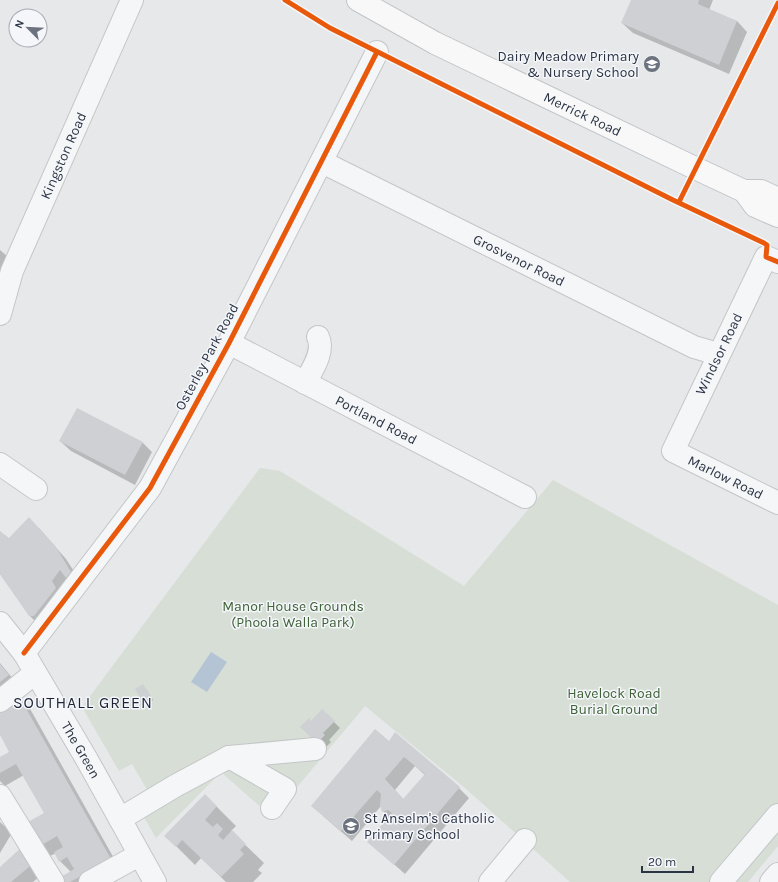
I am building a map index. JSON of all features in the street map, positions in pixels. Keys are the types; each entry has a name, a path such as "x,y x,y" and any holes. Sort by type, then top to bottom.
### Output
{"main road":[{"name":"Merrick Road","path":"358,0 436,43 744,192 755,206 778,216"},
{"name":"Merrick Road","path":"744,192 761,191 778,199"}],"street":[{"name":"Kingston Road","path":"0,314 12,271 132,0"},
{"name":"Osterley Park Road","path":"24,653 150,488 228,343 377,52"},
{"name":"Grosvenor Road","path":"322,162 694,348 718,354"},
{"name":"Windsor Road","path":"673,451 718,354 772,259"},
{"path":"305,383 319,354 321,343 318,337"},
{"name":"Portland Road","path":"228,343 525,497"},
{"name":"Marlow Road","path":"673,451 778,503"},
{"path":"0,464 36,489"},
{"name":"The Green","path":"0,623 24,653 155,882"},
{"path":"0,701 35,673"},
{"path":"120,819 175,786 229,757 315,749"},
{"path":"229,757 285,790 272,808"},
{"path":"0,796 53,882"},
{"path":"721,882 778,815"},
{"path":"490,882 525,840"},
{"path":"90,882 140,855"},
{"path":"771,882 778,874"}],"green space":[{"name":"Havelock Road Burial Ground","path":"260,468 280,471 464,586 553,480 778,605 778,846 748,882 570,882 465,788 365,706 272,817 221,772 156,838 141,812 155,803 132,764 119,771 82,707"}],"water":[{"path":"211,652 227,662 207,692 191,682"}],"building":[{"path":"631,0 699,0 698,4 737,21 719,65 621,23"},
{"path":"77,408 143,442 125,475 59,441"},
{"path":"29,517 56,547 71,572 66,578 60,570 52,581 56,588 34,616 29,616 0,574 0,531 9,538"},
{"path":"0,664 9,675 0,682"},
{"path":"143,684 151,697 143,702 135,689"},
{"path":"19,696 111,859 70,882 64,882 61,877 74,869 67,857 59,862 54,852 63,847 57,836 40,846 26,823 44,813 16,764 0,773 0,757 9,752 0,735 0,707"},
{"path":"322,709 335,721 323,733 325,735 317,743 300,727 309,718 311,721"},
{"path":"375,729 389,741 395,732 460,787 394,865 367,842 392,813 388,810 382,812 380,805 381,794 377,790 341,831 311,806","holes":["404,757 425,774 403,799 385,779"]},
{"path":"205,794 217,806 205,820 213,827 217,823 223,829 218,835 223,840 232,830 246,844 240,850 244,854 221,877 182,840 176,847 164,836"},
{"path":"22,847 35,862 11,882 0,882 0,867"}],"cycle path":[{"path":"285,0 330,28 673,200 764,243 767,245 766,257 778,262"},
{"path":"679,202 778,3"},
{"path":"24,653 150,488 229,343 377,52"}],"place":[{"name":"Dairy Meadow Primary & Nursery School","path":"652,64"},
{"name":"St Anselm's Catholic Primary School","path":"351,826"}],"district":[{"name":"SOUTHALL GREEN","path":"83,702"}],"park label":[{"name":"Manor House Grounds (Phoola Walla Park)","path":"293,614"}]}
